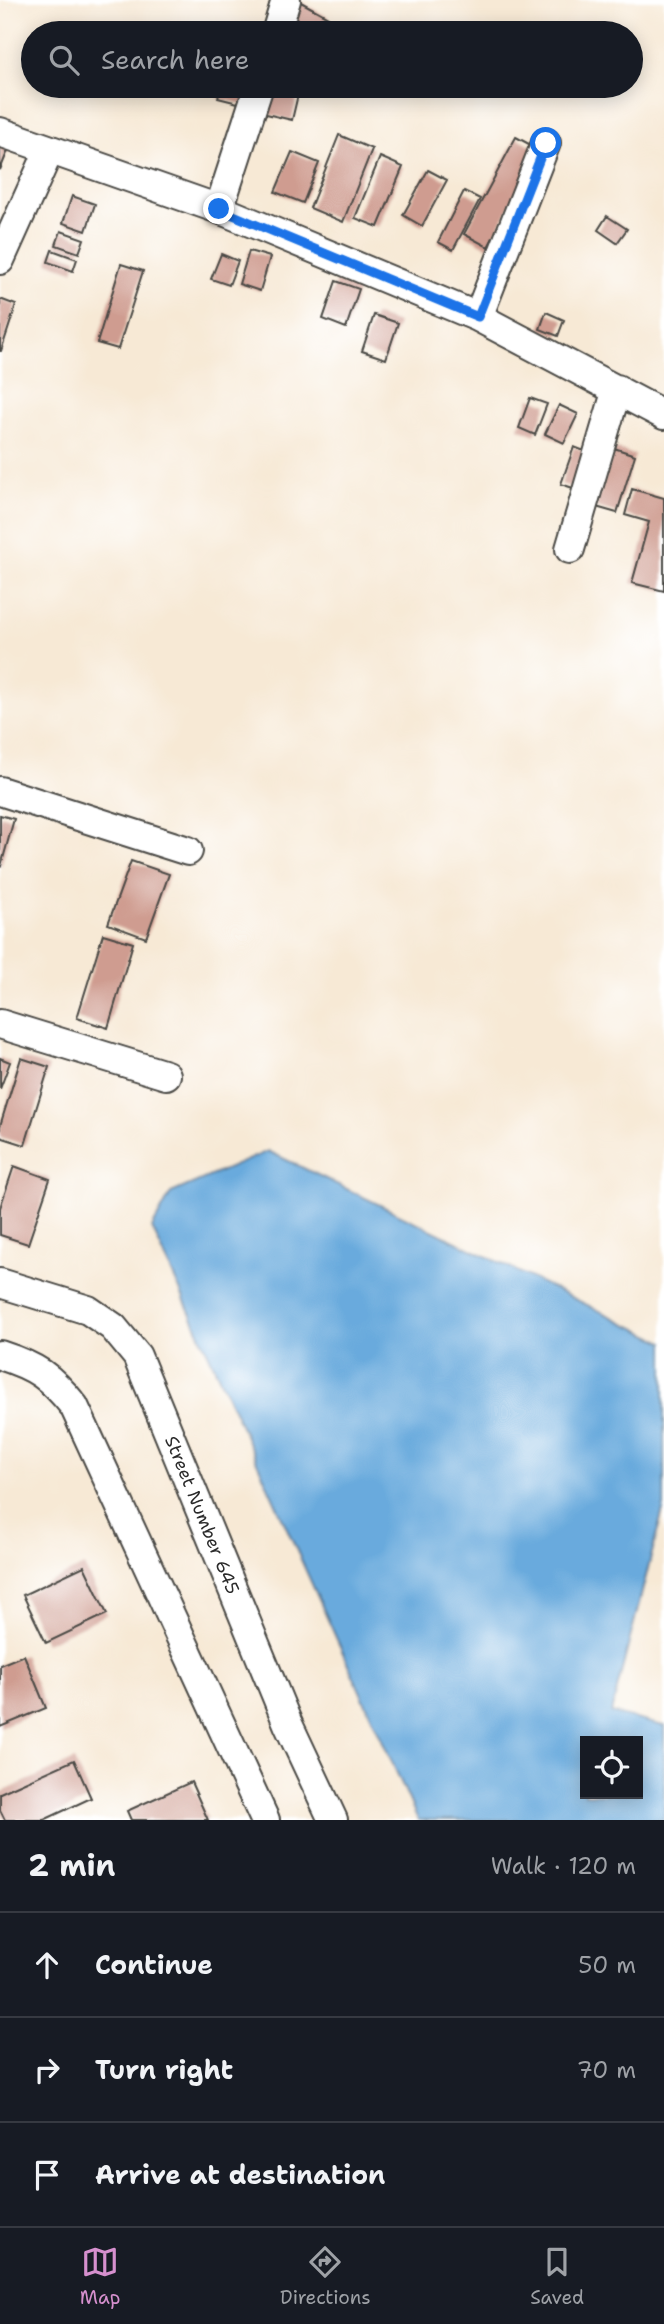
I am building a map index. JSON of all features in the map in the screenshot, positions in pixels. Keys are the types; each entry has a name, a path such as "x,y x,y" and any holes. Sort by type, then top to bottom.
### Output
{"street":[{"path":"280,21 286,0"},
{"path":"219,209 255,98"},
{"path":"0,132 219,209 478,317 664,415"},
{"path":"478,317 546,143"},
{"path":"0,260 49,151"},
{"path":"570,549 617,389"},
{"path":"0,790 188,851"},
{"path":"0,1024 166,1075"},
{"name":"Street Number 645","path":"0,1283 88,1310 113,1327 137,1356 288,1724 333,1820"},
{"path":"0,1354 26,1363 56,1382 74,1406 265,1820"}],"water":[{"path":"268,1151 664,1342 664,1506 611,1713 664,1726 664,1820 418,1820 152,1228 171,1193"}],"building":[{"path":"299,1 328,17 326,21 290,21"},
{"path":"218,98 252,98 250,106"},
{"path":"266,98 297,98 292,120 262,113"},
{"path":"339,135 372,149 343,222 310,208"},
{"path":"516,137 540,150 488,247 464,234"},
{"path":"0,139 11,143 0,170"},
{"path":"292,152 319,163 303,203 275,192"},
{"path":"380,157 403,167 378,227 355,218"},
{"path":"428,170 447,180 422,226 403,215"},
{"path":"464,191 480,199 453,250 438,242"},
{"path":"72,196 95,204 86,231 63,223"},
{"path":"607,216 627,229 617,243 598,230"},
{"path":"61,231 84,239 79,253 56,245"},
{"path":"52,250 77,259 73,271 48,262"},
{"path":"249,251 270,257 260,291 239,284"},
{"path":"221,254 238,261 229,285 211,279"},
{"path":"121,264 143,271 118,349 97,343"},
{"path":"336,281 359,289 346,328 323,319"},
{"path":"0,299 16,305 1,351 0,351"},
{"path":"546,312 564,320 558,336 540,329"},
{"path":"374,315 398,323 386,359 362,351"},
{"path":"530,398 547,404 535,435 519,428"},
{"path":"559,405 578,414 564,443 545,434"},
{"path":"574,447 595,455 582,491 561,484"},
{"path":"614,448 635,455 617,513 596,507"},
{"path":"632,489 664,498 664,591 632,583 649,522 625,515"},
{"path":"0,815 14,819 1,866 0,865"},
{"path":"131,861 169,874 146,938 108,924"},
{"path":"103,934 133,943 108,1028 77,1018"},
{"path":"0,1058 10,1062 0,1089"},
{"path":"21,1058 49,1067 25,1145 0,1137 0,1126"},
{"path":"14,1166 50,1179 28,1244 0,1235 0,1208"},
{"path":"84,1566 107,1614 46,1643 23,1595"},
{"path":"24,1655 46,1708 0,1727 0,1665"},
{"path":"74,1760 91,1798 44,1820 5,1820 0,1810 0,1793"},
{"path":"191,1782 208,1820 131,1820 127,1811"}],"route":[{"path":"219,209 478,317 546,143"}]}
